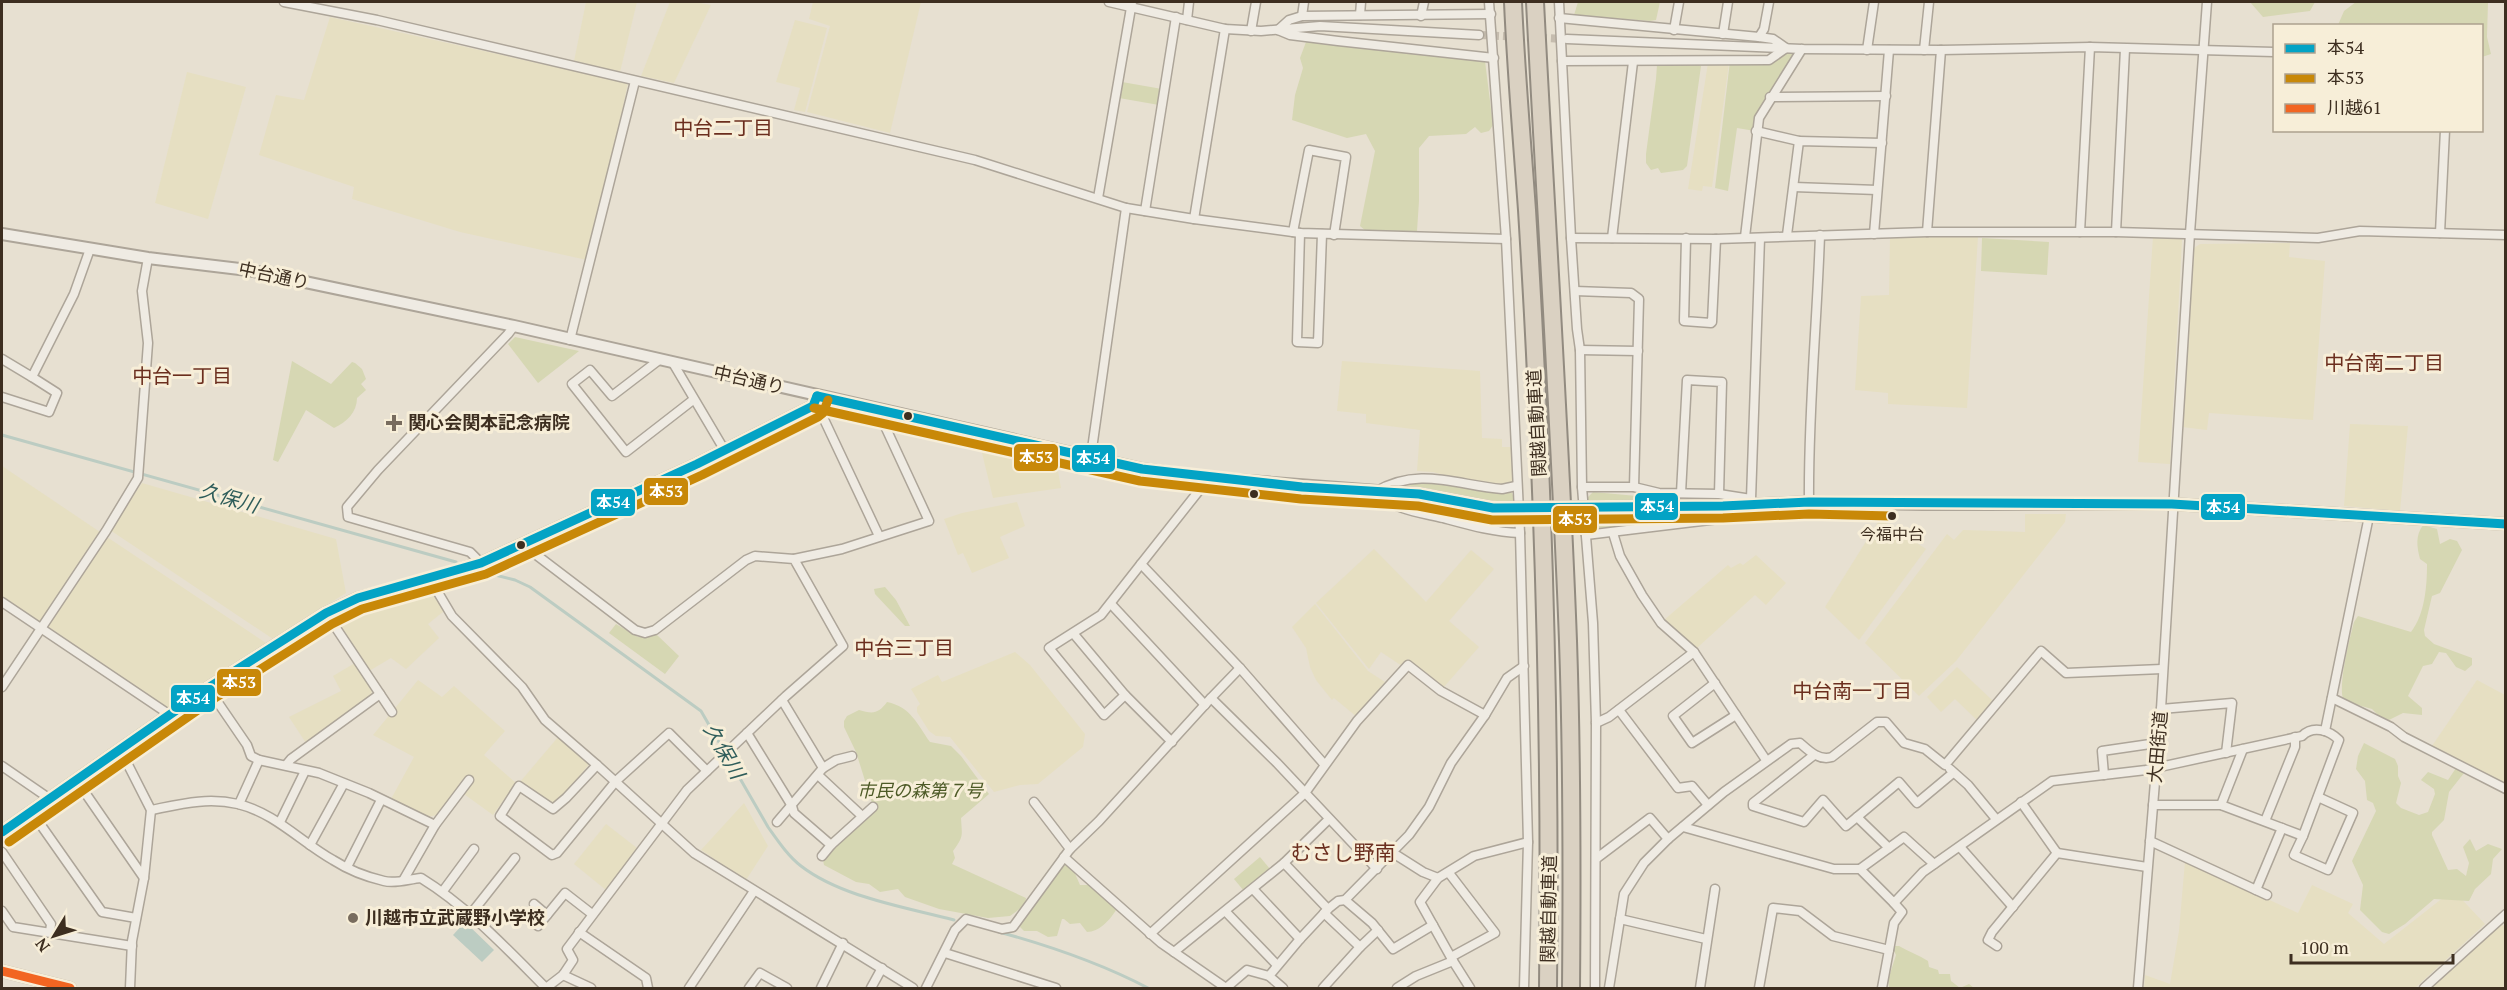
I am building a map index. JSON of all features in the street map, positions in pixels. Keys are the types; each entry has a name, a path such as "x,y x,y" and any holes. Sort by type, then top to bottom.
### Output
{"highway":[{"name":"関越自動車道","path":"1513,2 1527,210 1545,640 1550,804 1548,988"},
{"name":"関越自動車道","path":"1535,2 1556,364 1568,644 1572,808 1571,988"}],"street":[{"path":"284,2 377,20 975,160 1126,208 1296,232 1506,239"},
{"path":"1108,2 1132,4 1187,20 1251,31 1320,26 1479,35"},
{"path":"1187,20 1189,2"},
{"path":"1251,31 1256,2"},
{"path":"1302,16 1304,2"},
{"path":"1359,15 1360,2"},
{"path":"1421,16 1424,2"},
{"path":"1489,2 1506,239 1520,533 1528,842 1522,988"},
{"path":"1558,2 1571,238 1580,350 1582,487 1593,623 1597,858 1595,988"},
{"path":"1674,30 1679,2"},
{"path":"1723,34 1728,2"},
{"path":"1759,37 1764,29 1769,2"},
{"path":"1867,50 1874,2"},
{"path":"1924,50 1929,2"},
{"name":"大田街道","path":"2138,988 2161,709 2172,504 2207,2"},
{"path":"1098,198 1132,4"},
{"path":"1277,30 1289,20 1302,16 1491,14"},
{"path":"1144,210 1176,17"},
{"path":"1559,18 1759,37 1773,39 1786,48"},
{"path":"1194,219 1225,28"},
{"path":"1277,30 1290,35 1494,58"},
{"path":"1567,39 1802,49 1941,50 2090,46 2125,49 2273,52"},
{"path":"2080,232 2090,46"},
{"path":"1562,61 1769,60 1786,48"},
{"path":"1745,237 1759,118 1802,49"},
{"path":"2116,231 2125,49"},
{"path":"1874,234 1889,50"},
{"path":"1927,232 1941,50"},
{"path":"1612,238 1633,62"},
{"path":"570,340 635,81"},
{"path":"1770,97 1886,96"},
{"path":"1756,131 1799,141 1882,143"},
{"path":"2440,233 2445,132"},
{"path":"1787,235 1799,141"},
{"path":"1322,234 1318,343 1297,342 1296,232 1309,150 1346,157 1334,235"},
{"path":"1794,187 1877,190"},
{"path":"1091,456 1126,208"},
{"path":"1571,238 1716,239 1927,232 2116,231 2318,238 2360,231 2505,235"},
{"name":"中台通り","path":"2,234 148,258 248,270 514,326 673,363 815,401 877,409 1142,469 1209,478 1419,494 1493,508 1723,506 1752,501 1931,505 2172,504 2505,524"},
{"path":"1809,502 1809,414 1817,330 1820,235"},
{"path":"1686,238 1684,321 1710,323 1712,322 1716,239"},
{"path":"1586,535 1743,516 1752,501 1760,238"},
{"path":"32,377 74,294 90,249"},
{"path":"2,687 138,478 148,343 142,291 148,258"},
{"path":"1575,291 1631,293 1639,299 1634,487"},
{"path":"481,563 470,552 348,517 347,507 378,470 514,326"},
{"path":"1580,350 1638,351"},
{"path":"2,359 57,393 49,412 2,397"},
{"path":"659,360 612,396 590,370 572,384 627,452 693,400"},
{"path":"673,363 725,451"},
{"path":"1681,494 1687,380 1722,382 1719,494"},
{"path":"2,832 208,688 326,613 358,598 481,563 725,451 815,401 879,536"},
{"path":"522,544 635,630 645,633 655,630 746,560 755,556 794,558 842,549 929,521 877,409"},
{"path":"1125,695 1104,715 1049,648 1101,615 1209,478"},
{"path":"1516,486 1502,489 1440,479 1417,478 1397,480 1375,492 1387,502 1408,511 1479,529 1520,533"},
{"path":"1582,487 1634,487 1659,493 1719,494 1752,501"},
{"path":"2325,731 2369,516"},
{"path":"1613,533 1620,556 1642,595 1661,623 1694,652 1767,760"},
{"path":"151,810 204,800 239,804 280,822 347,867 384,881 396,882 421,878 442,891 470,915 546,988 563,975 573,960 567,949 687,790 843,646 794,558"},
{"path":"1141,564 1240,668 1324,764"},
{"path":"430,579 452,616 522,687 539,714 694,853 913,988"},
{"path":"2,602 170,715"},
{"path":"1111,604 1208,702 1305,793 1377,869"},
{"path":"326,613 392,712"},
{"path":"1073,633 1125,695 1172,742"},
{"path":"1945,765 2041,651 2066,673 2162,669"},
{"path":"1596,723 1619,710 1694,652"},
{"path":"1150,934 1305,793 1357,721 1408,664 1441,691 1485,715"},
{"path":"1269,976 1326,911 1338,901 1345,900 1393,853 1429,807 1451,763 1485,715 1507,678 1524,666"},
{"path":"926,988 955,930 966,919 1002,929 1013,927 1067,853 1100,821 1240,668"},
{"path":"1715,683 1672,716 1692,742 1736,715"},
{"path":"208,688 248,745 251,756 259,760 319,773 435,825"},
{"path":"286,765 380,694"},
{"path":"2332,698 2391,727 2404,737 2505,789"},
{"path":"782,700 820,772 862,816"},
{"path":"2161,709 2232,703 2226,753"},
{"path":"1619,710 1678,788 1692,786 1708,805"},
{"path":"1609,988 1627,886 1644,863 1708,805 1767,760 1795,742 1800,743 1814,755 1826,759 1832,757 1877,722 1886,722 1904,744 1924,749 1968,785 1996,819"},
{"path":"1894,903 1923,872 2052,781 2155,767 2302,736 2307,731 2325,731 2339,740 2303,837 2294,855 2328,870 2353,813 2318,797"},
{"path":"597,765 553,809 519,786 500,816 552,855 557,853 616,781 670,733 706,771"},
{"path":"747,734 792,806 794,813 831,845"},
{"path":"2265,821 2295,747 2295,737"},
{"path":"2104,775 2102,751 2157,743"},
{"path":"2221,805 2243,749"},
{"path":"121,751 151,810 144,878 132,946 130,988"},
{"path":"1814,755 1753,803 1753,806 1804,822 1823,800 1846,826 1899,782 1917,803 1953,773"},
{"path":"777,822 820,772 836,760 852,756"},
{"path":"239,804 259,760"},
{"path":"2,766 50,799"},
{"path":"280,822 306,771"},
{"path":"404,879 435,825 469,780"},
{"path":"77,781 144,878"},
{"path":"310,844 342,785"},
{"path":"347,867 381,800"},
{"path":"1034,802 1067,853 1150,934 1173,952 1226,988 1247,970 1269,976 1283,988"},
{"path":"2021,802 2057,853 2147,867"},
{"path":"2154,805 2221,805 2303,837"},
{"path":"822,856 873,807"},
{"path":"31,812 102,912 136,918"},
{"path":"1857,817 1889,848"},
{"path":"1597,858 1650,818 1668,839"},
{"path":"1173,952 1226,912 1284,863 1329,819"},
{"path":"1683,827 1834,869 1860,869 1904,837 1934,864"},
{"path":"2256,890 2282,828"},
{"path":"2150,841 2267,896"},
{"path":"1470,988 1420,901 1438,878 1474,856 1528,842"},
{"path":"1960,848 2013,907"},
{"path":"442,891 474,849"},
{"path":"2,852 51,924 50,932"},
{"path":"1393,853 1423,872 1438,878"},
{"path":"1997,946 1988,940 2057,853"},
{"path":"470,915 515,858"},
{"path":"1284,863 1360,947"},
{"path":"1860,869 1902,912 1894,923 1882,988"},
{"path":"1397,988 1495,933 1449,873"},
{"path":"1253,889 1300,939"},
{"path":"1700,988 1715,890"},
{"path":"689,988 754,891"},
{"path":"538,926 565,893 591,915"},
{"path":"1345,900 1378,930 1393,949 1433,925"},
{"path":"534,904 547,915"},
{"path":"1760,988 1773,908 1800,911 1833,936 1889,950"},
{"path":"2,911 13,927 132,946"},
{"path":"1226,912 1277,965"},
{"path":"2424,988 2505,914"},
{"path":"1620,919 1706,939"},
{"path":"1323,988 1378,930"},
{"path":"579,932 646,978 646,988"},
{"path":"821,988 843,943"},
{"path":"945,953 1056,988"},
{"path":"871,988 882,968"},
{"path":"2,971 70,988"},
{"path":"750,988 759,973 788,988"},
{"path":"563,975 591,988"}],"shaded area":[{"path":"586,2 637,2 620,72 574,61"},
{"path":"670,2 711,5 674,83 641,76"},
{"path":"813,2 921,2 890,133 807,112 830,26 809,19"},
{"path":"330,17 628,83 607,182 587,260 460,232 352,199 354,187 259,155 276,95 304,100"},
{"path":"795,20 827,28 805,112 794,110 800,88 776,82"},
{"path":"1708,63 1729,63 1712,187 1703,186 1702,191 1688,189"},
{"path":"187,72 246,87 208,219 155,203"},
{"path":"2153,236 2180,237 2182,240 2170,464 2138,462"},
{"path":"1890,237 1978,237 1967,408 1888,404 1888,393 1855,390 1861,296 1889,295"},
{"path":"2290,243 2289,257 2325,261 2313,420 2209,413 2207,430 2182,427 2194,248 2200,244"},
{"path":"1342,361 1480,371 1482,438 1502,439 1502,447 1511,447 1513,480 1509,486 1469,482 1433,472 1417,471 1420,430 1366,423 1366,414 1337,411"},
{"path":"2350,424 2408,426 2400,511 2344,506"},
{"path":"979,441 1056,459 1061,488 993,498"},
{"path":"2,466 100,532 40,622 2,597"},
{"path":"142,483 336,539 346,593 273,639 110,530"},
{"path":"1017,502 1025,526 1000,537 1009,558 972,573 963,553 958,555 944,519"},
{"path":"2025,514 2066,514 2065,522 1956,661 1919,696 1865,643 1947,534 1954,540 1963,530 2025,532"},
{"path":"1880,519 1926,549 1859,640 1825,607"},
{"path":"107,537 266,643 168,710 46,625"},
{"path":"1374,549 1426,602 1471,550 1494,569 1449,621 1479,647 1442,689 1408,659 1402,666 1381,652 1369,669 1316,603"},
{"path":"1756,555 1786,583 1766,605 1755,595 1697,648 1664,620 1728,565 1731,568 1740,563 1743,565"},
{"path":"428,588 444,611 428,624 439,638 406,669 391,658 369,671 334,617 357,607 395,599"},
{"path":"1315,604 1368,671 1385,682 1357,717 1334,698 1332,700 1316,680 1310,667 1306,648 1292,627"},
{"path":"1015,652 1030,665 1085,734 1083,747 1038,784 1020,785 994,792 950,737 936,736 929,731 917,712 920,704 911,689 938,675 942,682"},
{"path":"355,663 372,691 371,695 306,743 289,717 341,691 333,676"},
{"path":"1957,667 1992,700 1989,709 1978,721 1955,699 1941,712 1927,697"},
{"path":"418,680 442,697 454,686 505,731 484,755 516,783 493,815 457,789 437,815 428,817 391,799 414,757 373,735"},
{"path":"2477,680 2505,695 2505,787 2432,746"},
{"path":"559,736 590,763 563,797 556,803 549,803 520,782"},
{"path":"744,803 768,846 746,880 701,850"},
{"path":"606,824 637,848 606,890 574,864"},
{"path":"2185,861 2298,913 2312,885 2353,904 2348,913 2384,944 2453,890 2485,924 2415,988 2144,988 2145,975 2170,984 2179,931"},
{"path":"465,922 494,950 482,962 453,935"},
{"path":"2501,924 2505,927 2505,988 2431,988"}],"green space":[{"path":"1578,2 1660,2 1656,20 1650,21 1574,15"},
{"path":"2250,2 2315,2 2310,11 2263,17"},
{"path":"2356,2 2488,2 2487,37 2491,54 2483,57 2483,24 2338,24 2344,11"},
{"path":"1306,42 1325,42 1485,61 1493,125 1489,131 1481,133 1475,127 1466,134 1429,136 1419,148 1417,231 1366,231 1360,226 1375,151 1366,134 1347,138 1292,120 1295,95 1303,68 1300,58"},
{"path":"1786,48 1801,49 1755,131 1737,128 1728,191 1715,188 1730,61 1770,60"},
{"path":"1694,63 1701,66 1687,166 1683,170 1661,173 1658,168 1651,170 1646,163 1646,154 1657,65"},
{"path":"1122,82 1162,89 1159,105 1119,98"},
{"path":"1982,238 2049,242 2047,275 1981,271"},
{"path":"515,337 579,351 538,383 508,344"},
{"path":"292,361 331,384 352,362 355,363 362,369 366,379 361,384 366,390 357,398 357,403 350,416 334,428 306,410 278,462 273,460"},
{"path":"1418,481 1512,493 1515,501 1485,500 1425,488 1395,485"},
{"path":"1593,492 1659,498 1724,500 1588,503 1588,497"},
{"path":"1390,498 1515,517 1515,523 1498,527 1477,523 1438,510 1392,501"},
{"path":"1724,513 1599,529 1589,526 1588,517"},
{"path":"2423,525 2437,529 2440,544 2450,539 2457,541 2462,550 2440,593 2432,596 2424,630 2425,636 2434,644 2472,658 2472,665 2465,671 2456,667 2446,653 2439,652 2432,664 2423,666 2408,696 2422,708 2422,715 2403,713 2389,720 2379,716 2372,709 2344,701 2342,685 2345,662 2354,622 2358,616 2411,632 2416,625 2424,600 2426,581 2427,564 2420,559 2418,546 2418,537"},
{"path":"885,587 896,600 910,626 905,626 875,594 874,589"},
{"path":"616,624 638,637 657,635 679,656 665,674 609,633"},
{"name":"市民の森第７号","path":"887,702 908,712 930,742 951,746 989,794 961,818 961,836 953,851 955,858 952,864 1026,898 1025,905 1010,916 988,918 939,909 905,897 898,889 880,892 869,884 856,882 824,865 823,860 872,803 856,752 844,727 844,721 847,716 859,710 878,711"},
{"path":"2364,743 2395,759 2401,783 2396,803 2401,808 2419,815 2428,812 2435,794 2434,789 2421,780 2428,772 2448,780 2456,768 2464,773 2449,792 2444,820 2432,832 2448,870 2457,869 2466,876 2469,863 2463,847 2470,839 2476,851 2488,844 2502,849 2493,859 2491,874 2475,889 2469,901 2434,899 2405,924 2389,934 2382,932 2360,910 2363,885 2352,861 2376,811 2373,803 2367,800 2365,781 2356,769 2358,756"},
{"path":"1260,857 1270,869 1244,891 1234,879"},
{"path":"1066,865 1073,869 1080,885 1090,885 1116,910 1111,918 1096,930 1087,932 1080,923 1070,924 1064,919 1062,919 1057,936 1048,937 1037,931 1024,931 1020,927 1021,923 1059,868"},
{"path":"1895,946 1928,961 1929,967 1938,970 1939,974 1950,974 1951,981 1960,988 1889,988 1888,980 1896,955"},
{"path":"1969,984 1974,988 1960,988"}],"waterway":[{"name":"久保川","path":"2,435 456,562"},
{"name":"久保川","path":"487,573 515,580 530,587 701,711 768,827 787,853 801,866 817,877 854,893 954,920"},
{"name":"久保川","path":"999,932 1075,956 1148,988"}],"tunnel":[{"path":"1479,35 1566,39"}],"transit line":[{"name":"本54","path":"817,396 1142,469 1302,487 1419,494 1493,508 1723,506 1809,502 2172,504 2506,524"},
{"name":"本54","path":"2,832 208,688 326,613 358,598 481,563 697,464 813,406 817,396"},
{"name":"本53","path":"9,842 215,698 332,624 362,609 486,574 702,475 818,417 823,413 828,400"},
{"name":"本53","path":"814,408 1140,481 1301,499 1418,506 1492,520 1723,518 1809,514 1892,516"},
{"name":"川越61","path":"2,971 70,988"}],"place":[{"name":"関心会関本記念病院","path":"394,423"},
{"name":"今福中台","path":"1892,516"},
{"name":"川越市立武蔵野小学校","path":"353,918"}],"district":[{"name":"中台二丁目","path":"723,128"},
{"name":"中台南二丁目","path":"2384,363"},
{"name":"中台一丁目","path":"182,376"},
{"name":"中台三丁目","path":"904,648"},
{"name":"中台南一丁目","path":"1852,691"},
{"name":"むさし野南","path":"1343,853"}]}
